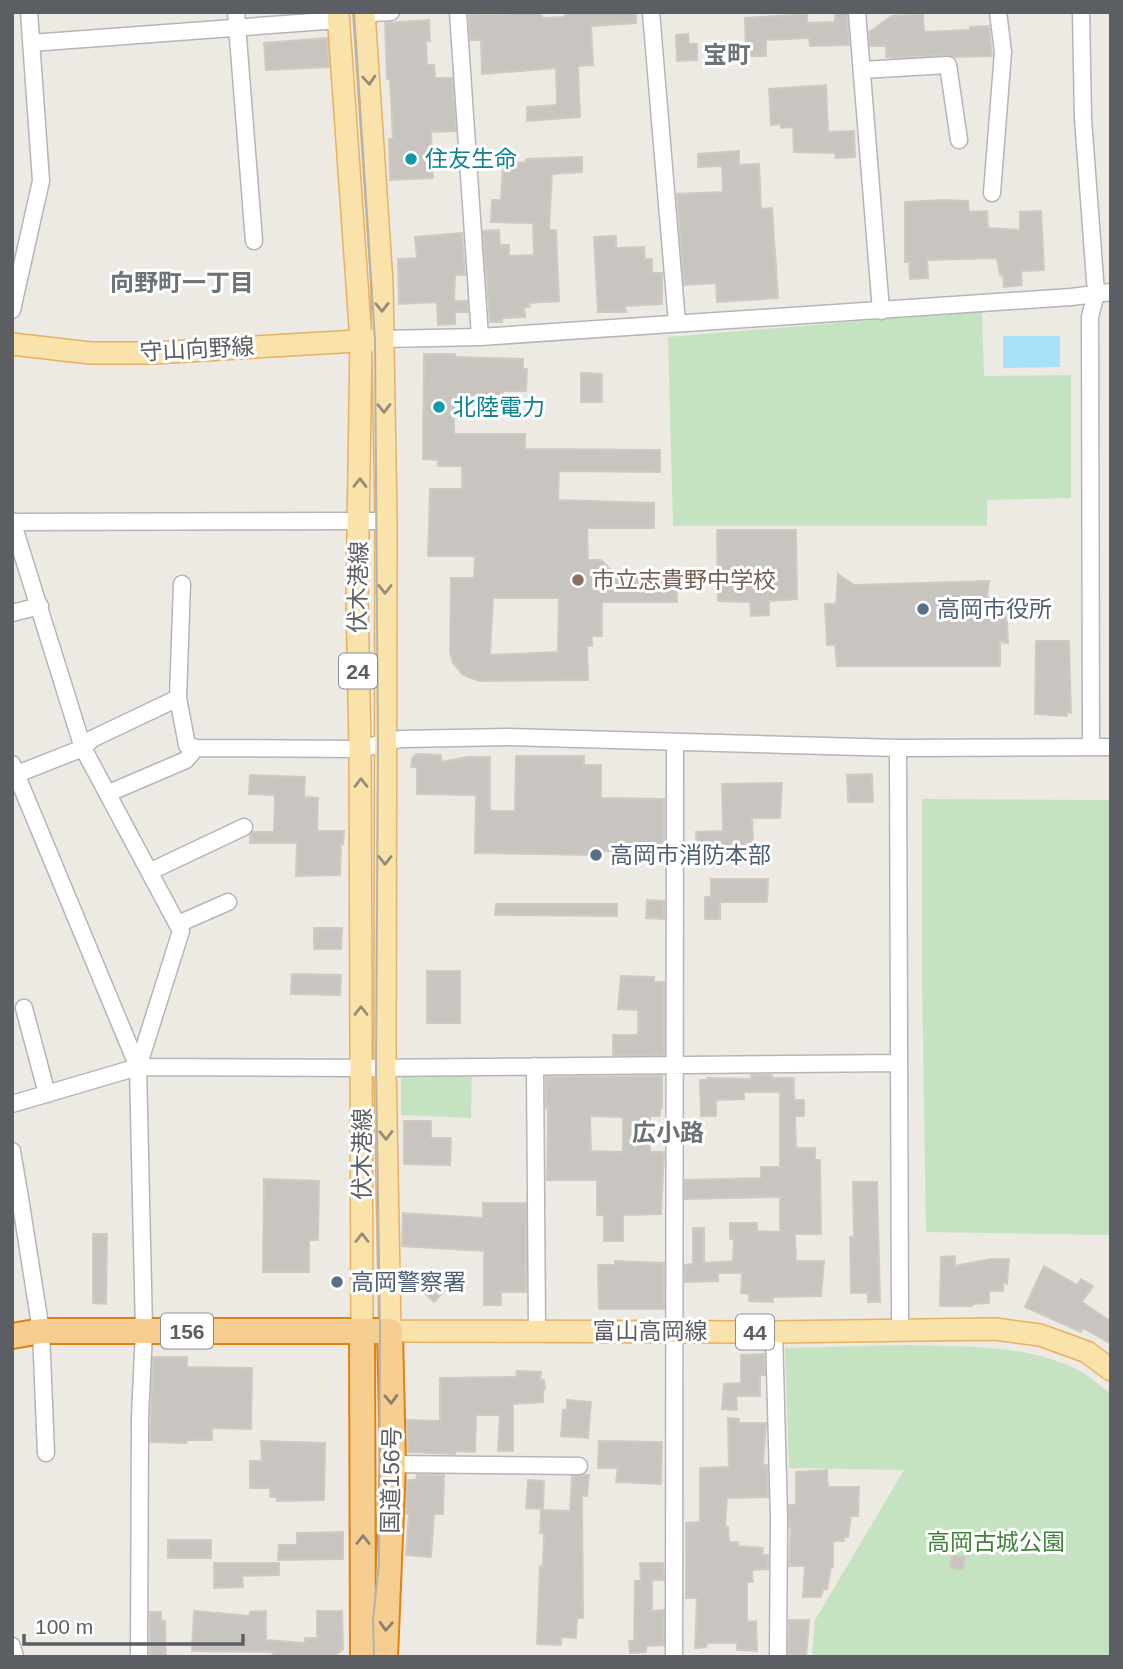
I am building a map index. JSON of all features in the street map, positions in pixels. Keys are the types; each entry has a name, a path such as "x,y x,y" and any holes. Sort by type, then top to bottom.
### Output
{"highway":[{"name":"156","path":"12,1336 41,1331 390,1331"},
{"name":"国道156号","path":"362,1331 363,1657"},
{"name":"国道156号","path":"385,1657 393,1464 390,1331"}],"main road":[{"name":"伏木港線","path":"364,12 382,284 386,521 385,1066 390,1331"},
{"name":"伏木港線","path":"338,16 361,341 357,608 362,1331"},
{"name":"守山向野線","path":"12,344 90,353 154,353 383,340"},
{"name":"富山高岡線","path":"390,1331 774,1332 995,1328 1040,1335 1087,1352 1111,1370"}],"street":[{"path":"12,310 18,262 41,181 29,12"},
{"path":"372,13 391,12"},
{"path":"457,12 480,337"},
{"path":"651,12 677,323"},
{"path":"857,12 881,310"},
{"path":"992,193 1003,52 999,12"},
{"path":"1082,12 1083,119 1103,293 1090,317 1091,747"},
{"path":"31,43 236,20 338,16"},
{"path":"236,20 254,241"},
{"path":"862,70 948,65 959,140"},
{"path":"383,340 480,337 1071,298 1103,293"},
{"path":"139,1657 140,1417 144,1331 138,1067 181,931 151,870 83,748 12,522 386,521"},
{"path":"182,584 178,698 187,745 196,748 360,749 400,738 509,737 898,748 1111,747"},
{"path":"12,613 40,606"},
{"path":"138,1067 14,772 83,748 92,739 178,698"},
{"path":"674,1657 675,742"},
{"path":"108,793 186,760 196,748"},
{"path":"898,748 900,1329"},
{"path":"151,870 244,827"},
{"path":"178,924 228,902"},
{"path":"23,1008 47,1094"},
{"path":"12,1104 138,1067 899,1063"},
{"path":"535,1066 537,1331"},
{"path":"12,1151 16,1199 41,1331 46,1453"},
{"path":"774,1332 779,1517 778,1657"},
{"path":"393,1464 579,1466"},
{"path":"12,1646 15,1657"}],"green space":[{"path":"982,311 984,376 1071,375 1071,498 987,500 987,526 673,526 668,337"},
{"path":"922,799 1111,800 1111,1235 926,1232"},
{"path":"401,1069 472,1070 471,1118 401,1115"},
{"name":"高岡古城公園","path":"904,1345 997,1349 1042,1357 1085,1374 1111,1394 1111,1657 812,1657 815,1620 904,1470 789,1468 785,1348"}],"water":[{"path":"1003,336 1060,336 1060,367 1003,368"}],"building":[{"path":"541,12 542,18 565,17 565,12 636,12 636,23 591,26 593,65 578,66 580,117 527,121 527,107 557,105 556,68 482,74 481,40 470,40 469,15"},
{"path":"835,12 847,12 849,45 810,46 809,38 766,40 766,56 746,56 745,18 807,14 807,23 835,22"},
{"path":"923,14 924,32 970,30 970,27 989,26 992,56 893,58 886,57 886,46 870,46 869,32 892,16"},
{"path":"429,20 427,65 434,65 435,78 452,78 456,131 431,132 433,178 390,180 389,139 393,139 385,23"},
{"path":"688,34 689,44 697,44 697,60 677,61 676,35"},
{"path":"327,38 329,67 266,70 264,43"},
{"path":"826,85 828,132 854,131 855,157 836,158 835,153 794,152 793,127 771,125 769,89"},
{"path":"739,151 739,165 759,164 761,209 772,208 778,298 717,302 716,283 684,285 677,194 723,192 722,166 698,167 698,154"},
{"path":"582,157 582,172 552,174 549,230 556,230 559,301 529,303 530,307 524,307 525,317 502,318 502,322 490,322 483,231 499,230 500,245 509,245 509,256 534,255 533,223 491,222 492,200 501,200 503,163 526,162 526,159"},
{"path":"968,201 969,212 987,211 988,228 1020,230 1020,212 1041,211 1044,270 1021,271 1022,285 1004,287 997,258 927,260 928,278 910,279 909,262 905,262 905,202"},
{"path":"462,233 465,275 455,275 454,301 467,301 468,312 455,312 455,324 438,325 437,302 399,304 398,259 417,258 415,237"},
{"path":"616,236 616,248 644,247 645,259 652,259 652,273 662,273 662,304 625,306 626,312 598,312 594,237"},
{"path":"424,354 523,359 523,369 527,369 526,391 503,391 503,402 454,399 454,434 525,434 525,449 660,450 660,472 559,471 558,500 654,503 654,528 587,528 588,560 601,560 616,575 677,576 677,602 602,602 602,636 592,636 592,646 587,646 588,680 479,681 463,675 453,663 450,652 451,578 474,578 475,556 428,556 430,489 462,489 462,466 438,466 438,460 423,459","holes":["493,598 559,598 558,652 490,655"]},
{"path":"581,373 602,374 602,402 581,402"},
{"path":"717,530 796,530 797,599 769,601 769,615 751,616 750,602 718,601"},
{"path":"838,574 854,585 989,581 987,598 1006,599 1008,643 1000,642 1000,666 837,666 835,645 827,645 825,604 836,604"},
{"path":"1036,641 1069,641 1071,713 1067,712 1067,716 1035,714"},
{"path":"416,754 441,755 441,762 468,757 490,757 490,811 515,811 516,756 584,756 584,765 601,765 601,798 664,799 664,856 645,857 645,851 592,851 592,855 475,853 476,795 417,794 417,767 411,767"},
{"path":"872,774 873,802 848,802 847,775"},
{"path":"250,775 305,777 304,797 318,798 317,831 344,831 340,875 296,876 297,843 250,843 250,835 253,832 274,832 275,795 249,794"},
{"path":"782,783 780,818 752,818 753,843 747,843 748,853 697,853 696,832 723,831 722,784"},
{"path":"711,879 768,879 767,902 720,902 720,919 705,919 705,897 711,897"},
{"path":"647,900 664,901 664,919 646,918"},
{"path":"496,904 617,904 617,916 495,915"},
{"path":"314,928 342,928 341,949 314,949"},
{"path":"427,971 460,971 460,1023 427,1023"},
{"path":"292,974 341,975 340,995 291,994"},
{"path":"621,976 654,977 654,982 664,982 664,1055 613,1055 613,1035 638,1035 638,1010 618,1009"},
{"path":"751,1075 794,1078 794,1100 804,1100 804,1116 795,1116 796,1148 815,1148 815,1160 820,1160 821,1234 795,1234 796,1261 824,1261 821,1296 773,1297 773,1302 749,1301 749,1294 741,1293 742,1273 718,1273 718,1281 685,1282 685,1265 693,1264 693,1228 704,1228 704,1263 733,1261 734,1239 730,1239 730,1223 757,1223 757,1231 780,1232 780,1197 685,1199 685,1180 761,1178 761,1167 780,1167 780,1092 744,1092 744,1099 716,1100 716,1116 701,1116 700,1080 752,1079"},
{"path":"662,1076 660,1116 650,1116 650,1152 664,1152 661,1214 623,1215 623,1241 604,1241 604,1215 597,1215 597,1180 547,1180 546,1077","holes":["590,1116 623,1117 623,1152 591,1151"]},
{"path":"404,1121 431,1121 431,1138 451,1138 450,1165 404,1164"},
{"path":"264,1179 319,1181 318,1240 309,1240 309,1272 263,1272"},
{"path":"853,1182 877,1182 880,1302 868,1302 868,1293 851,1293"},
{"path":"483,1203 526,1203 526,1292 501,1292 501,1305 484,1305 484,1251 402,1246 403,1213 483,1218"},
{"path":"93,1234 107,1234 106,1304 93,1303"},
{"path":"955,1256 955,1266 991,1259 1009,1259 1007,1284 1003,1282 1003,1291 989,1291 989,1303 940,1306 941,1257"},
{"path":"615,1261 664,1263 664,1309 599,1309 598,1265 615,1265"},
{"path":"1044,1266 1077,1285 1081,1279 1093,1286 1082,1302 1111,1322 1111,1344 1083,1328 1081,1332 1025,1307"},
{"path":"431,1268 449,1286 434,1302 415,1284"},
{"path":"764,1354 765,1375 760,1375 760,1396 736,1396 737,1410 722,1409 724,1384 741,1383 741,1355"},
{"path":"153,1357 187,1357 187,1367 252,1368 251,1429 212,1428 212,1440 187,1440 186,1443 150,1442"},
{"path":"517,1371 541,1372 540,1380 544,1380 545,1389 543,1402 513,1404 513,1451 498,1451 500,1415 476,1415 475,1452 408,1452 407,1420 440,1421 440,1378 516,1377"},
{"path":"567,1400 591,1402 588,1438 561,1436 563,1410 567,1410"},
{"path":"728,1418 739,1419 739,1423 766,1423 763,1465 767,1465 768,1497 727,1498 725,1527 728,1527 729,1542 738,1542 738,1546 763,1548 762,1555 768,1555 768,1569 752,1570 753,1582 747,1582 747,1622 756,1621 757,1651 737,1650 737,1643 707,1643 706,1647 695,1648 697,1598 686,1598 686,1523 700,1522 700,1468 729,1467"},
{"path":"261,1441 325,1443 324,1500 277,1501 277,1497 270,1497 270,1488 250,1488 250,1461 262,1461"},
{"path":"599,1441 662,1442 661,1484 616,1482 618,1468 598,1468"},
{"path":"827,1470 828,1487 859,1487 858,1516 851,1516 848,1537 844,1537 844,1541 833,1541 833,1567 827,1589 823,1589 821,1597 803,1597 805,1566 789,1566 789,1505 796,1505 796,1472"},
{"path":"417,1475 444,1475 443,1514 434,1514 431,1557 406,1555 409,1514 406,1514 407,1480 416,1480"},
{"path":"589,1475 587,1496 582,1496 583,1618 577,1618 576,1638 561,1637 561,1645 537,1644 544,1533 540,1533 541,1510 570,1511 572,1476"},
{"path":"528,1480 544,1481 543,1509 526,1508"},
{"path":"343,1532 343,1559 278,1560 279,1545 297,1545 297,1533"},
{"path":"168,1540 211,1540 211,1558 168,1558"},
{"path":"952,1555 965,1557 963,1570 950,1567"},
{"path":"214,1563 279,1563 279,1575 242,1576 243,1587 214,1588"},
{"path":"640,1563 663,1563 664,1580 652,1580 652,1611 664,1610 664,1645 646,1646 646,1652 630,1653 629,1641 634,1641 635,1581 641,1581"},
{"path":"194,1611 250,1616 250,1612 266,1611 266,1640 305,1643 305,1638 317,1638 317,1611 342,1611 343,1649 336,1655 282,1657 272,1656 273,1652 192,1651"},
{"path":"150,1612 161,1612 161,1621 165,1621 166,1657 150,1657"},
{"path":"789,1620 809,1620 806,1657 788,1657"}],"tram line":[{"path":"354,12 375,340 378,744 376,1067 380,1331 379,1564 373,1619 374,1657"}],"place":[{"name":"住友生命","path":"411,159"},
{"name":"北陸電力","path":"439,407"},
{"name":"市立志貴野中学校","path":"578,580"},
{"name":"高岡市役所","path":"923,609"},
{"name":"高岡市消防本部","path":"596,855"},
{"name":"高岡警察署","path":"337,1282"}],"district":[{"name":"宝町","path":"727,54"},
{"name":"向野町一丁目","path":"182,282"},
{"name":"広小路","path":"668,1132"}]}
